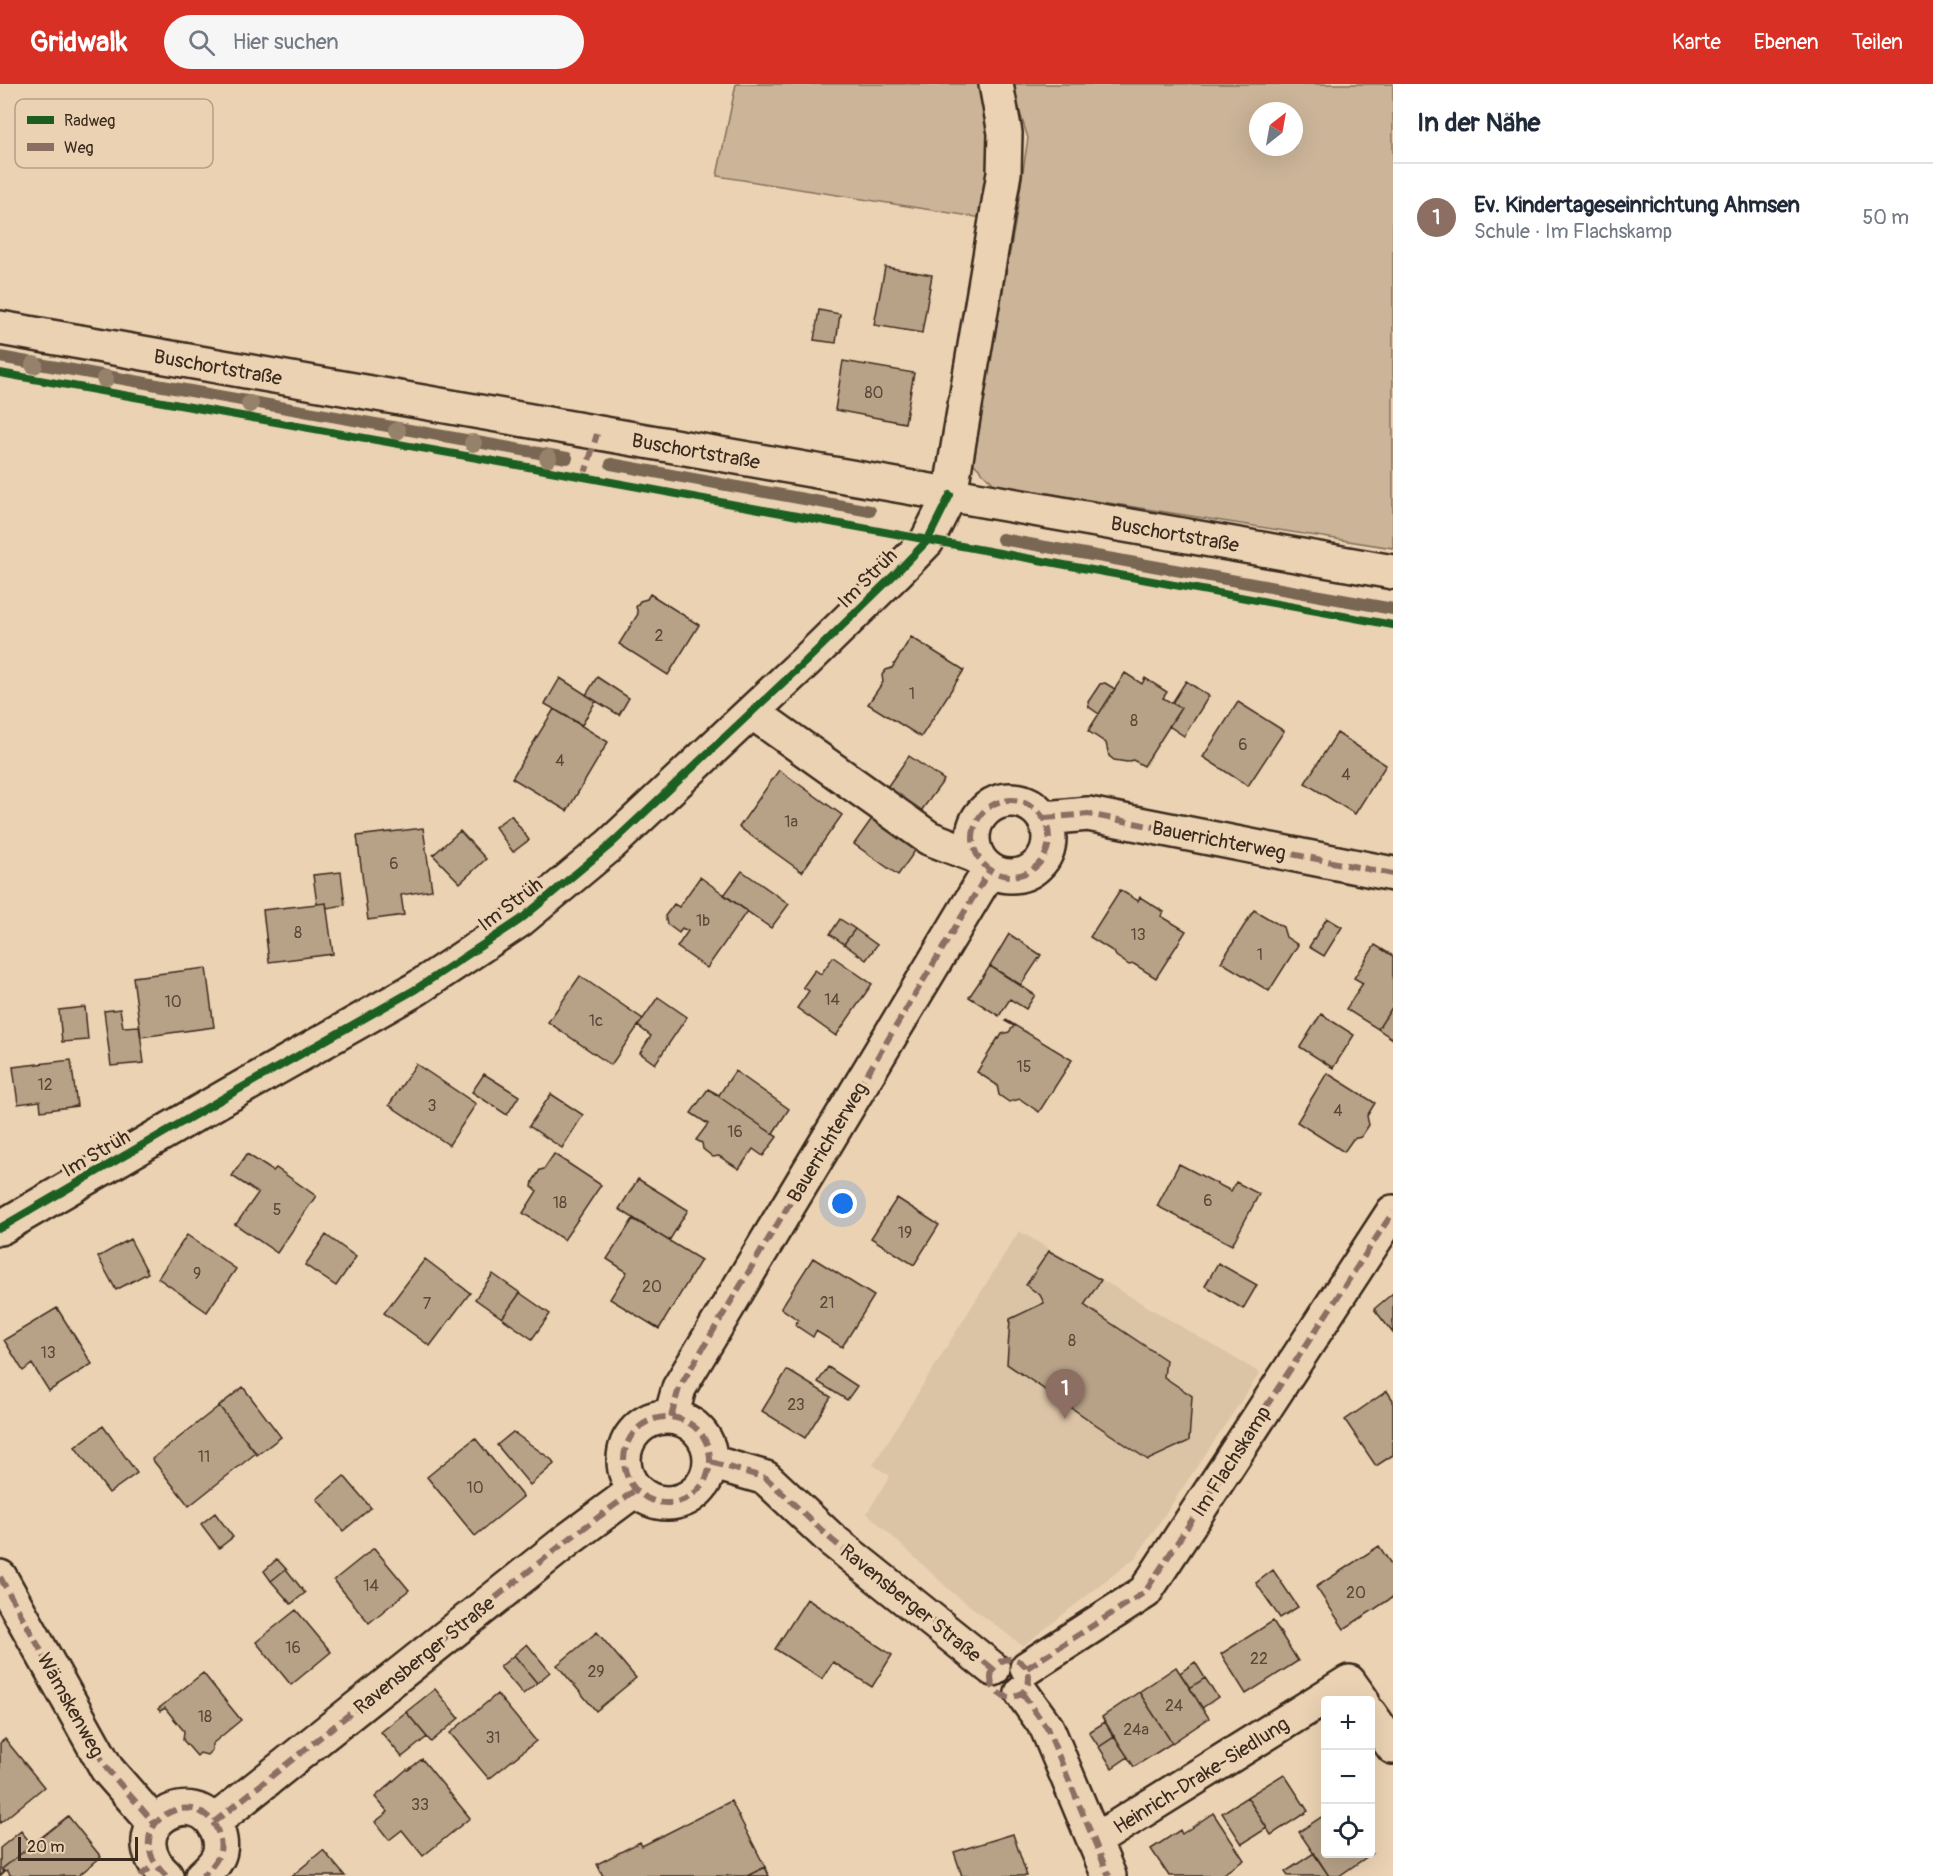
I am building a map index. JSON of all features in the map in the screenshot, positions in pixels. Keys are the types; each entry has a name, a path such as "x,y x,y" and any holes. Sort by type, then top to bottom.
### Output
{"street":[{"name":"Im Strüh","path":"0,1228 416,989 520,920 610,845 872,597 927,541 950,495 1004,173 1005,133 996,84"},
{"name":"Buschortstraße","path":"0,328 1393,572"},
{"path":"752,712 929,838 983,864 1009,876 1029,872 1044,858 1050,838 1045,818 1027,802 1003,799 982,811 972,833 983,864"},
{"name":"Bauerrichterweg","path":"1045,818 1088,814 1393,874"},
{"name":"Bauerrichterweg","path":"671,1417 679,1388 983,864"},
{"name":"Im Flachskamp","path":"1025,1681 1145,1592 1384,1248 1393,1212"},
{"path":"671,1417 692,1425 706,1441 711,1462 705,1481 692,1496 672,1503 653,1501 635,1490 626,1475 624,1458 628,1441 639,1427 654,1419 671,1417"},
{"name":"Ravensberger Straße","path":"711,1462 766,1478 832,1540 993,1669 992,1684 999,1694 1011,1697 1025,1681"},
{"name":"Ravensberger Straße","path":"214,1822 569,1539 635,1490"},
{"name":"Wämskenweg","path":"0,1577 107,1769 155,1824"},
{"path":"1025,1681 1109,1876"},
{"name":"Heinrich-Drake-Siedlung","path":"1327,1696 1349,1682 1359,1696"},
{"name":"Heinrich-Drake-Siedlung","path":"1094,1841 1321,1699"},
{"path":"1375,1720 1393,1748"},
{"path":"153,1872 149,1837 155,1824 167,1812 184,1808 200,1812 214,1822 221,1842 216,1863 202,1876"}],"shaded area":[{"path":"736,84 980,84 990,121 992,163 982,218 717,176"},
{"path":"1011,84 1393,84 1393,548 995,485 972,462 1015,224 1028,138"},
{"path":"1019,1231 1260,1373 1136,1557 1023,1646 953,1593 867,1513 890,1476 873,1465"}],"building":[{"path":"885,267 932,275 922,333 874,325"},
{"path":"819,310 840,314 836,343 814,340"},
{"path":"843,361 914,373 905,423 835,410"},
{"path":"650,594 699,625 668,675 619,644 638,614 636,607"},
{"path":"911,637 964,670 921,737 868,704 883,682 882,675 886,670 892,668"},
{"path":"1125,673 1142,684 1145,678 1167,692 1163,698 1181,708 1144,766 1133,760 1127,762 1114,760 1109,756 1106,743 1088,731"},
{"path":"597,677 629,698 619,715 586,695"},
{"path":"560,678 596,701 582,725 545,704"},
{"path":"1186,681 1209,696 1184,736 1169,726 1181,708 1172,703"},
{"path":"1105,683 1115,689 1099,714 1089,707 1088,702 1100,684"},
{"path":"1238,702 1284,731 1248,786 1203,757"},
{"path":"554,709 608,742 567,811 512,778"},
{"path":"1337,733 1386,765 1355,814 1305,783"},
{"path":"909,756 944,780 921,811 887,787"},
{"path":"779,770 842,815 802,872 739,827"},
{"path":"878,810 922,841 898,875 854,844"},
{"path":"511,815 529,840 513,852 495,827"},
{"path":"423,828 432,890 401,895 404,915 368,920 357,836"},
{"path":"460,831 486,859 460,883 433,855"},
{"path":"742,871 789,904 771,928 724,895"},
{"path":"341,872 345,905 327,908 326,903 317,904 313,875"},
{"path":"700,877 747,911 707,968 677,947 688,931 682,928 679,933 667,924 665,916 674,904 679,907"},
{"path":"1120,890 1138,901 1140,897 1164,912 1161,916 1186,931 1156,978 1134,964 1129,965 1114,952 1090,937"},
{"path":"326,903 333,954 269,962 263,910"},
{"path":"1254,910 1283,927 1286,937 1298,945 1269,991 1221,962"},
{"path":"1327,918 1342,927 1324,956 1309,947"},
{"path":"840,919 855,929 844,944 830,934"},
{"path":"855,929 877,945 866,960 844,944"},
{"path":"1009,934 1041,955 1021,985 990,966"},
{"path":"1375,945 1393,956 1393,1006 1378,1029 1346,1009 1363,983 1354,978"},
{"path":"833,957 872,984 836,1036 797,1008 809,991 803,987 815,970 821,974"},
{"path":"990,966 1035,995 1026,1009 1010,999 999,1016 969,997"},
{"path":"206,968 214,1027 141,1037 133,977"},
{"path":"580,976 643,1019 611,1065 548,1022"},
{"path":"658,997 687,1017 655,1064 640,1053 651,1036 638,1026"},
{"path":"1393,1006 1393,1039 1378,1029"},
{"path":"85,1007 88,1040 62,1042 59,1010"},
{"path":"120,1009 123,1027 139,1026 144,1063 111,1066 104,1011"},
{"path":"1321,1014 1354,1035 1333,1068 1300,1047"},
{"path":"1006,1020 1072,1060 1039,1112 1020,1099 1009,1102 999,1095 997,1085 977,1072 998,1038 1014,1026"},
{"path":"71,1060 77,1106 41,1111 40,1101 18,1104 13,1067"},
{"path":"416,1064 476,1104 449,1145 389,1105"},
{"path":"735,1071 789,1109 773,1133 777,1137 708,1089 719,1095"},
{"path":"1327,1073 1375,1103 1367,1116 1369,1125 1361,1137 1353,1139 1344,1152 1297,1122"},
{"path":"484,1074 519,1096 507,1115 472,1092"},
{"path":"708,1089 777,1137 763,1156 753,1149 739,1169 719,1156 713,1157 703,1149 702,1143 696,1140 708,1124 691,1113"},
{"path":"551,1094 583,1115 562,1148 529,1126"},
{"path":"247,1154 273,1171 276,1168 316,1196 277,1253 235,1224 258,1193 232,1176"},
{"path":"554,1154 601,1185 564,1240 523,1213 537,1191 532,1187 533,1181"},
{"path":"1179,1164 1231,1191 1236,1182 1259,1194 1232,1245 1157,1206"},
{"path":"638,1179 688,1210 669,1241 619,1209"},
{"path":"897,1198 939,1225 914,1265 871,1238"},
{"path":"633,1219 701,1260 659,1329 610,1299 627,1272 607,1259"},
{"path":"187,1235 236,1269 207,1312 158,1278"},
{"path":"326,1235 356,1257 336,1286 305,1265"},
{"path":"130,1239 148,1273 116,1290 98,1257"},
{"path":"1049,1251 1101,1280 1084,1305 1166,1360 1164,1377 1192,1396 1189,1441 1148,1460 1007,1364 1010,1319 1044,1303 1040,1295 1026,1285"},
{"path":"813,1258 874,1296 842,1347 816,1331 813,1337 795,1325 798,1320 781,1308"},
{"path":"425,1259 470,1293 430,1346 384,1313"},
{"path":"1218,1263 1257,1285 1243,1309 1205,1286"},
{"path":"493,1274 520,1293 502,1318 475,1299"},
{"path":"520,1293 550,1314 532,1339 502,1318"},
{"path":"1393,1293 1393,1333 1374,1309"},
{"path":"57,1308 92,1364 49,1391 32,1364 23,1371 4,1340"},
{"path":"828,1367 857,1386 847,1400 818,1382"},
{"path":"787,1370 831,1397 805,1438 762,1411"},
{"path":"243,1387 281,1437 257,1455 219,1406"},
{"path":"1387,1391 1393,1400 1393,1455 1376,1466 1345,1420"},
{"path":"219,1406 256,1453 189,1506 152,1459"},
{"path":"103,1426 137,1473 109,1493 75,1447"},
{"path":"513,1432 552,1460 554,1464 530,1485 497,1445"},
{"path":"475,1438 523,1497 475,1536 427,1477"},
{"path":"344,1476 371,1508 343,1531 317,1499"},
{"path":"215,1513 233,1537 219,1548 201,1524"},
{"path":"1379,1546 1393,1567 1393,1597 1344,1629 1316,1587"},
{"path":"374,1548 409,1590 369,1623 334,1580"},
{"path":"277,1559 286,1569 271,1581 264,1571"},
{"path":"286,1569 305,1593 291,1604 271,1581"},
{"path":"1273,1570 1298,1607 1280,1618 1256,1583"},
{"path":"807,1599 892,1655 872,1687 833,1662 822,1679 775,1649"},
{"path":"296,1610 331,1652 291,1685 256,1642"},
{"path":"1273,1621 1298,1661 1246,1694 1221,1654"},
{"path":"597,1632 636,1678 596,1711 557,1665"},
{"path":"527,1644 550,1672 537,1683 514,1655"},
{"path":"514,1655 537,1683 523,1694 500,1667"},
{"path":"1195,1662 1205,1678 1190,1688 1180,1673"},
{"path":"1176,1667 1209,1718 1172,1743 1139,1692"},
{"path":"203,1673 241,1720 212,1744 212,1750 207,1755 200,1753 197,1756 183,1740 184,1731 165,1708 160,1711 158,1709"},
{"path":"1205,1678 1218,1697 1202,1708 1190,1688"},
{"path":"435,1689 459,1718 431,1742 406,1712"},
{"path":"1139,1692 1172,1743 1134,1767 1102,1717"},
{"path":"497,1694 536,1741 489,1779 450,1733"},
{"path":"406,1712 427,1737 402,1757 381,1732"},
{"path":"1105,1722 1114,1737 1099,1747 1089,1732"},
{"path":"1114,1737 1128,1757 1112,1768 1099,1747"},
{"path":"5,1739 44,1787 0,1823 0,1743"},
{"path":"422,1759 470,1818 423,1856 402,1830 389,1840 375,1822 388,1812 375,1797"},
{"path":"1284,1774 1308,1811 1271,1835 1247,1797"},
{"path":"1247,1797 1267,1828 1242,1844 1222,1813"},
{"path":"731,1801 765,1867 747,1876 603,1876 597,1864 640,1842 642,1846"},
{"path":"1213,1813 1244,1860 1220,1876 1169,1876 1151,1849 1180,1830 1182,1834"},
{"path":"68,1816 101,1857 78,1876 11,1876 7,1870 4,1872 2,1869"},
{"path":"1321,1817 1321,1858 1365,1858 1339,1876 1329,1876 1299,1832"},
{"path":"21,1831 32,1845 2,1869 4,1872 0,1876 0,1848"},
{"path":"1013,1834 1027,1876 962,1876 954,1852"},
{"path":"323,1850 345,1876 292,1876"},
{"path":"1314,1853 1329,1876 1288,1876 1285,1872"},
{"path":"765,1867 769,1876 747,1876"}],"waterway":[{"path":"0,357 567,458"},
{"path":"611,464 870,511"},
{"path":"1002,539 1393,609"}],"marked path":[{"path":"584,477 597,434"},
{"path":"1011,800 1026,803 1038,811 1046,823 1049,838 1046,853 1038,865 1026,873 1011,876 996,873 984,865 976,853 973,838 976,823 984,811 996,803 1011,800"},
{"path":"1045,818 1088,814 1393,874"},
{"path":"671,1417 679,1388 989,871"},
{"path":"1027,1668 1145,1592 1393,1212"},
{"path":"667,1417 683,1421 697,1430 706,1444 710,1460 706,1476 697,1490 683,1499 667,1503 651,1499 637,1490 628,1476 624,1460 628,1444 637,1430 651,1421 667,1417"},
{"path":"711,1462 766,1478 832,1540 993,1669"},
{"path":"214,1822 569,1539 635,1490"},
{"path":"0,1577 107,1769 155,1824"},
{"path":"1010,1659 1023,1665 1029,1678 1023,1691 1010,1697 997,1691 991,1678 997,1665 1010,1659"},
{"path":"1022,1693 1047,1728 1109,1876"},
{"path":"166,1876 152,1857 149,1840 154,1826 165,1815 179,1809 194,1809 208,1817 218,1832 221,1845 218,1857 202,1876"},
{"path":"140,1876 154,1865"}],"cycle path":[{"path":"0,373 1393,625"},
{"path":"0,1228 416,989 520,920 610,845 896,573 927,541 950,495"}],"place":[{"name":"Ev. Kindertageseinrichtung Ahmsen","path":"1065,1419"}]}
